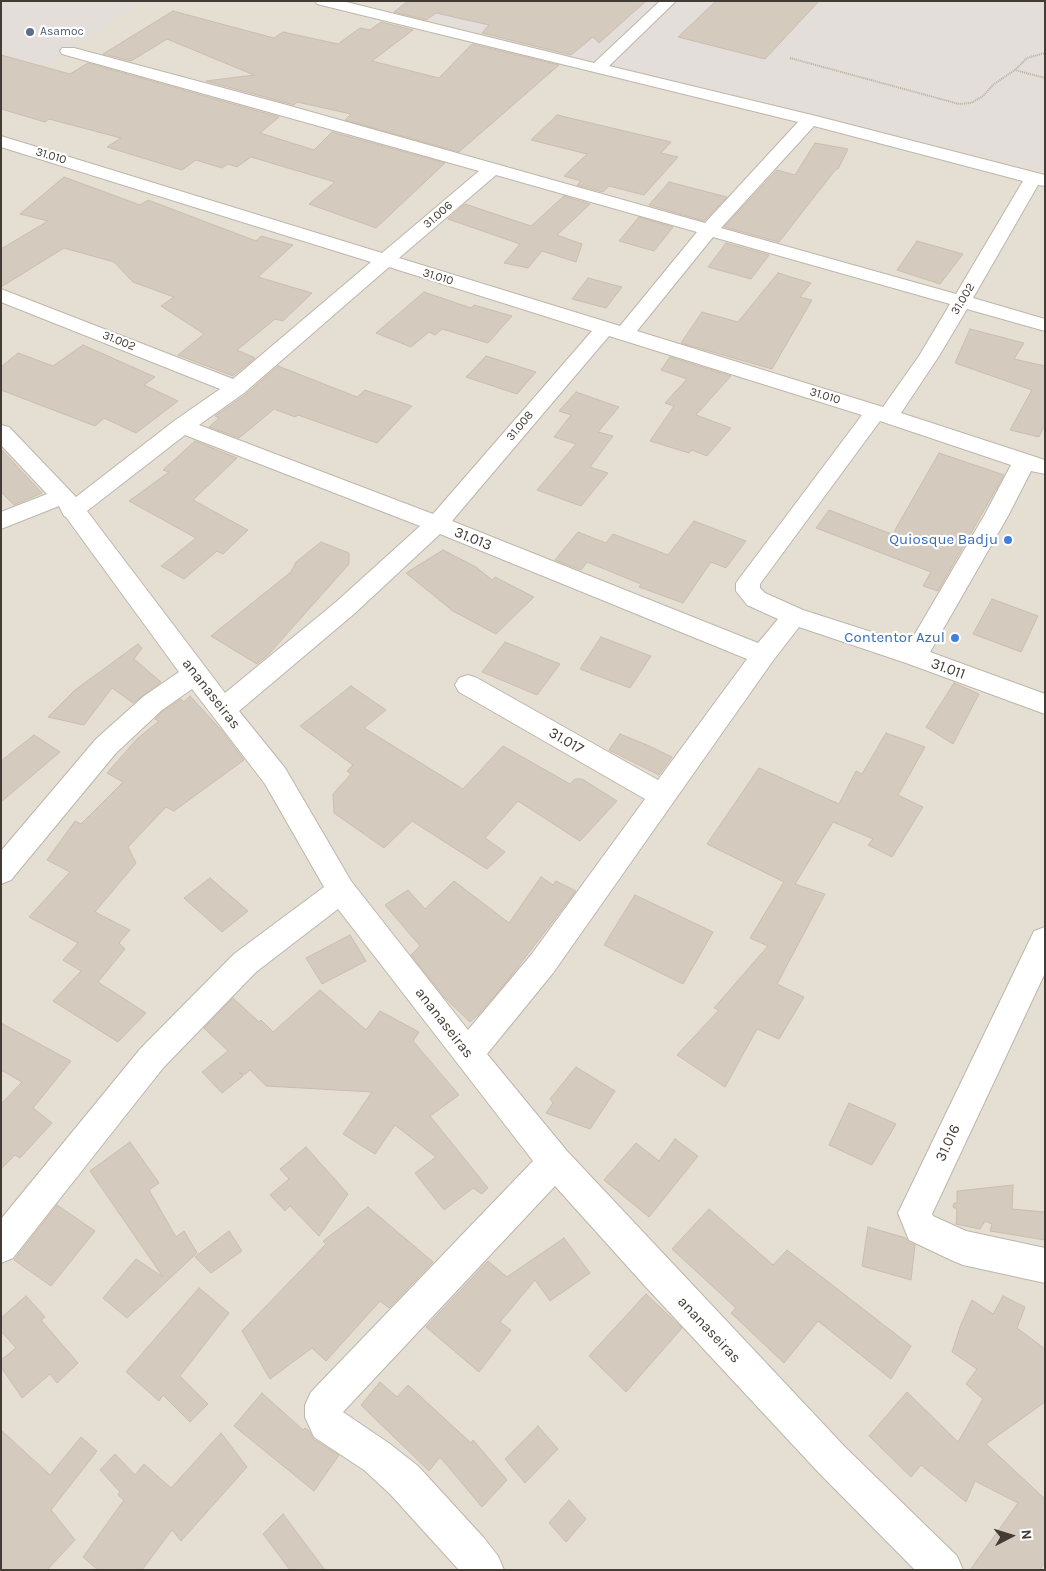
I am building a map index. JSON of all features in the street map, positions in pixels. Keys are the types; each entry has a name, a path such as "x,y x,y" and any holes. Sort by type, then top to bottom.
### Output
{"street":[{"path":"322,1 810,120 1039,180"},
{"path":"371,14 388,1"},
{"path":"598,68 669,1"},
{"path":"68,52 277,108 1045,325"},
{"name":"31.008","path":"223,709 345,608 437,524 810,120"},
{"name":"31.010","path":"1,141 882,414 1034,464"},
{"name":"31.006","path":"1,521 67,504 236,388 491,170"},
{"name":"31.002","path":"794,616 756,599 748,591 748,583 928,356 1039,180"},
{"name":"31.002","path":"1,295 236,388"},
{"name":"31.013","path":"182,426 437,524 762,655"},
{"name":"ananaseiras","path":"1,432 67,504 194,674 275,776 341,890 468,1054 555,1162 657,1274 832,1460 943,1570"},
{"path":"915,656 996,516 1034,464"},
{"path":"468,1054 542,964 762,655 794,616"},
{"name":"31.011","path":"794,616 915,656 1045,704"},
{"path":"1,872 106,746 153,704 194,674"},
{"name":"31.017","path":"468,685 663,796"},
{"path":"1,1246 152,1058 245,963 341,890"},
{"name":"31.016","path":"1045,940 915,1213 921,1228 963,1248 1045,1266"},
{"path":"484,1570 404,1480 377,1457 327,1424 324,1417 324,1405 555,1162"}],"path":[{"path":"790,58 960,104 971,103 984,96 994,84 1015,70 1027,58 1045,53"},
{"path":"1015,70 1045,78"}],"shaded area":[{"path":"1,1 1045,1 1045,1570 1,1570"},
{"path":"1,1 145,1 1,93"},
{"path":"401,1 1015,1 1045,8 1045,170 389,10"}],"building":[{"path":"408,1 646,1 599,43 593,37 571,55 482,33 489,25 436,13 426,20 394,12"},
{"path":"716,1 819,1 765,59 678,37"},
{"path":"173,11 274,38 283,32 338,44 360,28 370,30 381,22 413,30 372,61 439,78 472,44 559,65 459,152 345,120 351,114 297,102 294,105 206,81 254,75 167,39 131,61 103,54"},
{"path":"1,55 70,74 88,63 279,117 260,133 314,150 332,132 445,163 376,228 309,204 335,182 251,157 237,167 228,164 222,168 196,160 182,170 107,147 121,138 49,119 45,122 1,109"},
{"path":"557,115 671,142 661,153 678,157 644,195 609,186 603,192 577,185 581,181 564,176 587,154 531,140"},
{"path":"815,143 848,149 838,169 836,169 779,242 724,227 777,170 795,175"},
{"path":"64,177 140,205 148,200 256,241 261,236 293,245 258,277 312,293 283,321 275,319 237,350 255,358 233,376 178,355 204,334 161,306 174,297 133,282 114,262 64,248 1,287 1,249 48,221 20,214"},
{"path":"669,182 727,197 704,221 649,205"},
{"path":"564,196 590,204 557,235 582,244 576,262 542,251 528,268 504,263 520,244 448,219 465,204 531,226"},
{"path":"639,217 673,227 654,251 619,241"},
{"path":"917,241 963,254 940,284 897,270"},
{"path":"726,243 769,255 751,279 708,267"},
{"path":"778,273 811,283 800,297 812,300 772,369 681,343 702,312 738,322"},
{"path":"588,278 622,287 606,308 572,299"},
{"path":"424,292 471,308 474,305 512,316 488,343 442,329 435,335 429,332 411,347 376,333"},
{"path":"970,329 1024,343 1014,359 1045,366 1045,425 1039,437 1010,430 1032,390 955,363"},
{"path":"83,345 155,377 144,385 178,401 136,433 104,418 95,426 1,390 1,367 18,353 53,366"},
{"path":"486,356 536,372 517,394 466,377"},
{"path":"670,357 731,376 696,415 731,428 707,456 692,450 689,453 650,441 674,406 665,403 687,379 661,370"},
{"path":"278,366 357,397 365,390 412,406 377,443 298,415 295,417 274,409 239,438 209,427 219,418 215,416 245,395"},
{"path":"576,392 619,407 598,432 613,436 590,467 608,473 581,506 537,490 576,444 554,437 571,415 559,411"},
{"path":"195,441 237,458 193,500 248,530 223,554 217,551 184,579 161,566 196,538 129,501 169,472 163,470"},
{"path":"1,449 42,493 14,505 1,492"},
{"path":"939,453 1004,475 938,591 923,586 931,572 816,528 829,510 894,535 895,530"},
{"path":"694,521 746,541 726,568 711,562 683,603 639,587 641,584 587,562 581,570 555,560 578,532 606,543 613,534 668,555"},
{"path":"321,542 349,553 349,564 268,655 257,664 211,636 291,572 296,562"},
{"path":"443,550 476,567 492,580 495,577 534,597 496,634 453,611 406,573"},
{"path":"992,599 1038,616 1021,652 973,634"},
{"path":"601,637 651,656 630,688 580,669"},
{"path":"505,642 560,664 537,695 482,672"},
{"path":"138,644 142,648 134,659 161,682 133,703 112,688 84,725 48,717 75,690"},
{"path":"954,683 979,694 953,744 926,727"},
{"path":"351,686 386,710 364,728 463,789 503,746 570,784 575,779 582,779 617,801 580,841 518,801 485,838 505,852 487,869 412,821 384,848 334,813 333,794 351,774 347,771 353,765 300,726"},
{"path":"190,696 222,731 244,760 174,811 166,807 128,847 136,863 95,912 130,930 119,943 125,949 98,982 146,1013 118,1042 53,1001 81,971 63,960 78,943 29,917 70,872 47,860 75,821 81,824 123,782 107,773 137,739 159,721 155,719 163,711 181,699 184,702"},
{"path":"886,733 925,747 898,795 923,807 892,857 868,845 873,839 833,822 795,884 825,894 777,984 804,997 779,1039 757,1029 725,1087 677,1055 719,1010 714,1008 768,946 750,938 784,882 707,844 759,768 839,804 856,771 862,774"},
{"path":"620,734 672,757 659,775 609,750"},
{"path":"34,735 60,752 1,802 1,761"},
{"path":"541,877 553,885 556,881 576,891 508,980 470,1022 445,998 411,955 420,946 385,905 408,890 425,909 454,881 509,923"},
{"path":"210,878 248,911 222,932 184,898"},
{"path":"635,895 713,932 683,984 604,945"},
{"path":"350,935 366,961 322,984 306,958"},
{"path":"320,990 366,1030 380,1011 419,1032 413,1041 459,1095 430,1116 488,1188 482,1194 473,1188 444,1210 415,1173 436,1157 395,1125 375,1154 343,1134 372,1092 266,1086 250,1070 244,1075 239,1072 243,1076 222,1093 202,1072 228,1051 204,1028 233,998 273,1032"},
{"path":"1,1023 71,1061 33,1108 52,1123 20,1158 15,1155 1,1169 1,1104 22,1082 1,1070"},
{"path":"576,1067 615,1091 590,1129 546,1113 553,1103 550,1099"},
{"path":"849,1103 896,1124 872,1165 829,1145"},
{"path":"675,1139 698,1156 649,1217 604,1180 636,1143 659,1161"},
{"path":"130,1142 159,1183 149,1190 176,1237 184,1231 197,1253 127,1318 103,1298 136,1259 163,1277 90,1171"},
{"path":"306,1147 348,1194 319,1236 290,1206 285,1211 270,1195 289,1179 280,1169"},
{"path":"1013,1185 1012,1209 1045,1212 1045,1240 990,1231 992,1224 985,1221 980,1229 956,1224 957,1209 953,1207 954,1203 957,1203 957,1191"},
{"path":"57,1205 95,1231 51,1286 14,1260"},
{"path":"368,1207 433,1262 389,1308 380,1301 326,1361 312,1348 270,1379 242,1331 326,1244 323,1241"},
{"path":"709,1209 773,1265 787,1250 911,1346 891,1379 818,1321 784,1363 731,1313 736,1308 672,1249"},
{"path":"868,1227 906,1238 908,1242 915,1245 911,1280 862,1266"},
{"path":"229,1231 242,1251 211,1273 195,1257"},
{"path":"564,1238 590,1273 550,1301 535,1280 500,1322 511,1330 479,1372 426,1327 488,1261 507,1277"},
{"path":"199,1288 229,1313 180,1376 208,1404 190,1422 163,1395 159,1401 126,1372"},
{"path":"646,1294 682,1328 626,1392 589,1356"},
{"path":"26,1296 45,1317 41,1320 78,1363 57,1383 50,1374 22,1398 1,1367 1,1360 16,1348 1,1331 1,1318"},
{"path":"1003,1296 1025,1307 1017,1328 1045,1349 1045,1402 986,1444 1045,1499 1045,1562 1040,1570 970,1570 1018,1503 975,1481 966,1502 921,1465 911,1477 869,1436 907,1392 958,1442 983,1399 966,1384 977,1369 952,1352 960,1327 972,1300 993,1314"},
{"path":"380,1382 397,1397 408,1385 471,1443 473,1440 507,1480 482,1507 440,1457 429,1471 361,1405"},
{"path":"262,1393 303,1430 305,1428 309,1431 313,1439 339,1455 314,1491 234,1426"},
{"path":"538,1426 558,1449 525,1483 505,1459"},
{"path":"1,1430 50,1475 81,1437 97,1451 51,1510 75,1540 47,1570 1,1570"},
{"path":"221,1433 247,1467 181,1541 172,1530 142,1570 98,1570 83,1557 124,1500 118,1495 120,1492 100,1470 115,1454 135,1475 144,1464 171,1488"},
{"path":"569,1500 586,1519 566,1542 549,1523"},
{"path":"283,1514 325,1570 290,1570 263,1534"}],"place":[{"name":"Asamoc","path":"30,32"},
{"name":"Quiosque Badju","path":"1008,540"},
{"name":"Contentor Azul","path":"955,638"}]}
